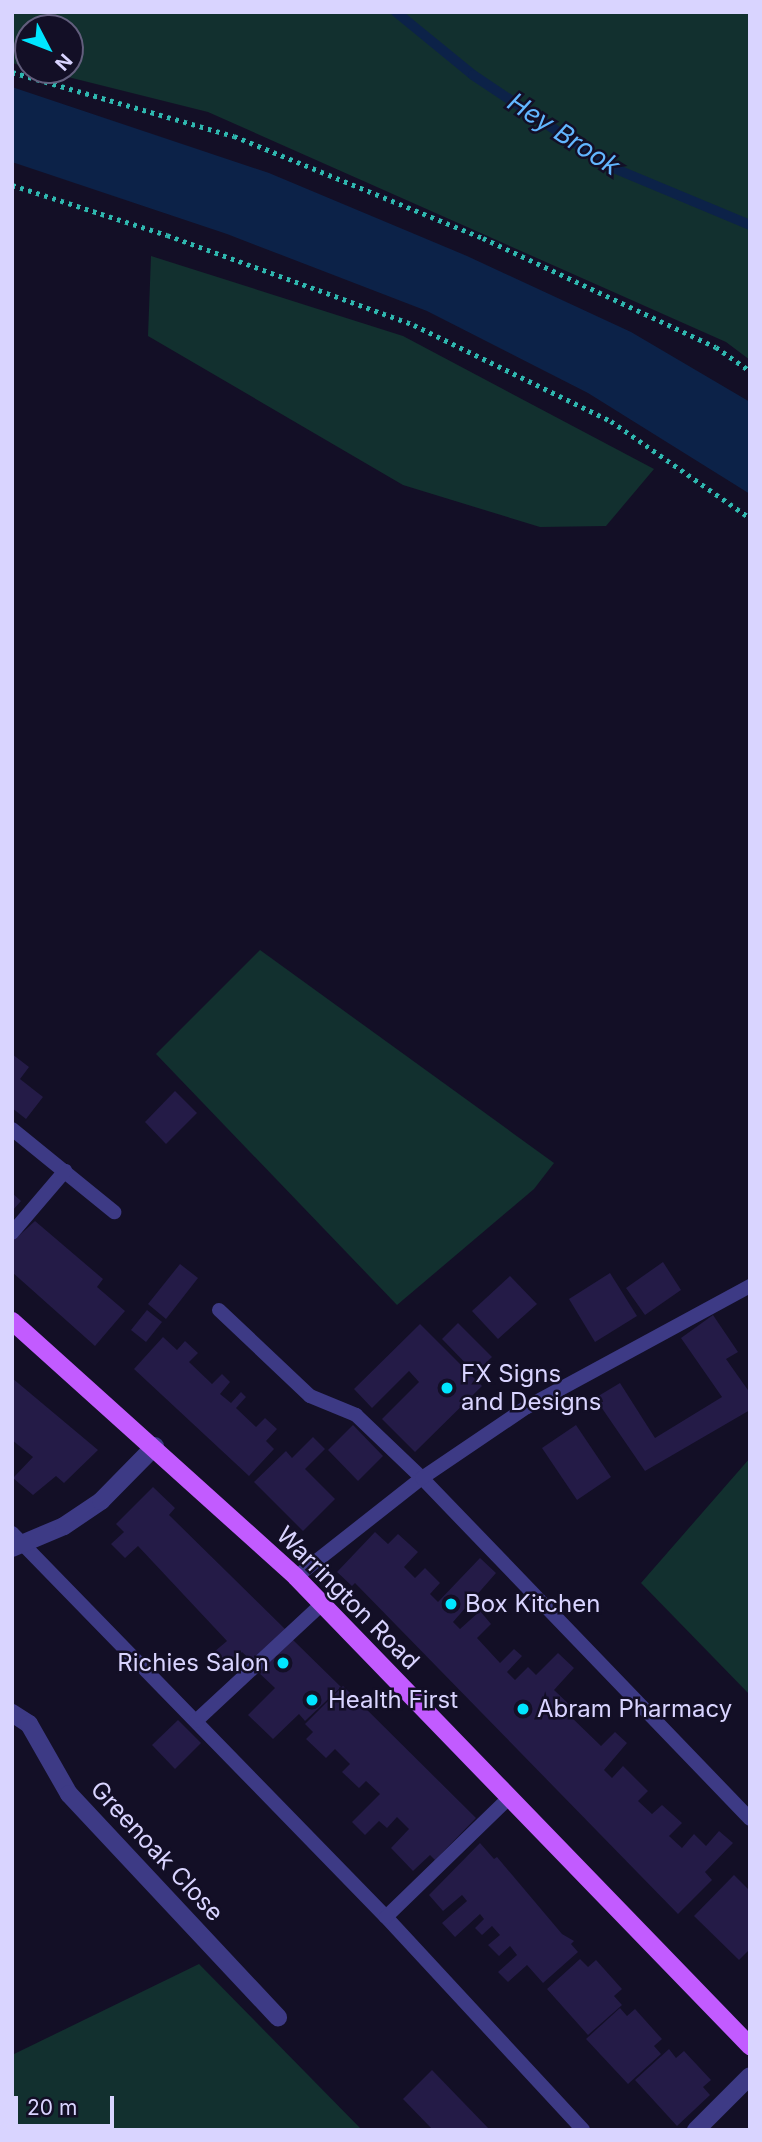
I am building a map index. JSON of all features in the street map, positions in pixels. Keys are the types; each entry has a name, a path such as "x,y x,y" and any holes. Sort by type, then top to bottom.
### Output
{"main road":[{"name":"Warrington Road","path":"12,1321 155,1446 296,1577 750,2046"}],"street":[{"path":"17,1542 101,1501 155,1446"},
{"name":"Greenoak Close","path":"12,1713 29,1724 69,1794 278,2017"},
{"path":"696,2130 750,2076"}],"lane":[{"path":"12,1129 114,1212"},
{"path":"12,1233 65,1171"},
{"path":"296,1577 422,1478 527,1407 750,1286"},
{"path":"219,1310 310,1396 356,1415 422,1478 750,1819"},
{"path":"17,1542 386,1917 583,2130"},
{"path":"196,1721 322,1604"},
{"path":"386,1917 509,1798"}],"path":[{"path":"12,72 234,136 483,238 716,347 750,371"},
{"path":"12,185 167,235 414,325 611,421 750,518"}],"green space":[{"path":"12,12 750,12 750,360 726,342 208,112 84,81 84,14 14,14 12,63"},
{"path":"151,256 403,336 654,469 606,526 540,527 403,485 148,336"},
{"path":"260,950 554,1163 534,1189 397,1305 156,1054"},
{"path":"750,1458 750,1695 641,1583"},
{"path":"199,1964 362,2130 12,2130 12,2055"}],"water":[{"path":"12,87 269,173 467,256 631,332 750,402 750,494 588,393 427,311 227,234 12,162"}],"building":[{"path":"12,1054 29,1067 20,1079 43,1097 26,1119 12,1108"},
{"path":"175,1091 197,1113 166,1144 145,1122"},
{"path":"12,1193 21,1201 12,1211"},
{"path":"35,1221 103,1279 97,1287 125,1311 95,1346 12,1272 12,1242"},
{"path":"663,1262 681,1290 645,1315 626,1288"},
{"path":"180,1264 198,1278 166,1319 148,1304"},
{"path":"610,1273 637,1316 595,1342 569,1299"},
{"path":"510,1276 537,1304 498,1339 472,1311"},
{"path":"147,1310 162,1322 146,1342 131,1330"},
{"path":"713,1315 738,1352 726,1359 750,1393 750,1410 645,1471 595,1398 620,1383 655,1438 722,1397 681,1338"},
{"path":"458,1323 492,1357 475,1373 442,1339"},
{"name":"FX Signs and Designs","path":"420,1324 482,1386 415,1452 382,1419 419,1382 409,1371 372,1408 354,1389"},
{"path":"163,1337 177,1350 185,1341 198,1353 189,1362 212,1384 222,1374 230,1382 220,1394 231,1403 241,1392 246,1397 236,1408 256,1427 265,1418 277,1429 266,1441 274,1449 249,1476 134,1369"},
{"path":"12,1378 98,1450 64,1483 56,1476 33,1495 13,1478 33,1457 12,1440"},
{"path":"353,1425 383,1456 358,1481 328,1450"},
{"path":"576,1425 611,1477 577,1500 542,1448"},
{"path":"313,1437 325,1449 305,1469 335,1499 303,1531 254,1482 286,1451 292,1458"},
{"path":"153,1487 175,1508 169,1515 286,1630 253,1662 242,1652 226,1665 214,1652 227,1641 138,1546 125,1558 111,1544 124,1532 116,1524"},
{"path":"375,1532 388,1544 398,1534 418,1552 404,1567 415,1578 425,1568 440,1583 430,1594 438,1602 480,1558 496,1573 453,1622 460,1629 480,1611 491,1624 477,1638 500,1663 514,1649 522,1656 507,1672 515,1680 528,1667 536,1675 558,1653 574,1668 554,1690 573,1708 567,1713 601,1746 615,1732 627,1743 604,1770 612,1778 623,1766 648,1791 638,1801 652,1814 662,1805 682,1823 669,1836 682,1848 694,1834 706,1846 719,1831 733,1843 705,1872 712,1880 678,1914 355,1583 352,1586 337,1572"},
{"path":"291,1638 341,1687 305,1721 299,1714 273,1739 248,1715 275,1688 257,1671"},
{"path":"343,1686 476,1818 435,1860 430,1855 413,1871 391,1848 409,1829 397,1817 387,1828 379,1821 365,1835 352,1822 380,1794 366,1781 359,1788 342,1772 350,1764 335,1749 326,1758 306,1739 313,1732 305,1724"},
{"path":"178,1720 201,1743 175,1769 152,1745"},
{"path":"480,1843 494,1859 497,1857 562,1934 574,1941 571,1944 578,1952 543,1983 527,1965 508,1982 498,1972 517,1955 510,1946 499,1956 488,1945 500,1935 492,1926 482,1935 475,1928 484,1919 480,1914 455,1937 442,1923 467,1901 462,1895 443,1911 429,1895"},
{"path":"734,1875 750,1891 750,1949 739,1960 694,1916"},
{"path":"580,1959 588,1967 596,1960 622,1989 614,1996 622,2005 588,2035 547,1989"},
{"path":"620,2008 627,2016 635,2009 662,2039 654,2046 661,2054 628,2084 586,2039"},
{"path":"669,2049 676,2058 684,2051 711,2080 703,2087 710,2095 677,2126 635,2080"},
{"path":"432,2070 490,2130 433,2130 403,2099"}],"waterway":[{"name":"Hey Brook","path":"396,12 473,75 611,167 750,225"}],"place":[{"name":"FX Signs and Designs","path":"447,1388"},
{"name":"Box Kitchen","path":"451,1604"},
{"name":"Richies Salon","path":"283,1663"},
{"name":"Health First","path":"312,1700"},
{"name":"Abram Pharmacy","path":"523,1709"}]}
